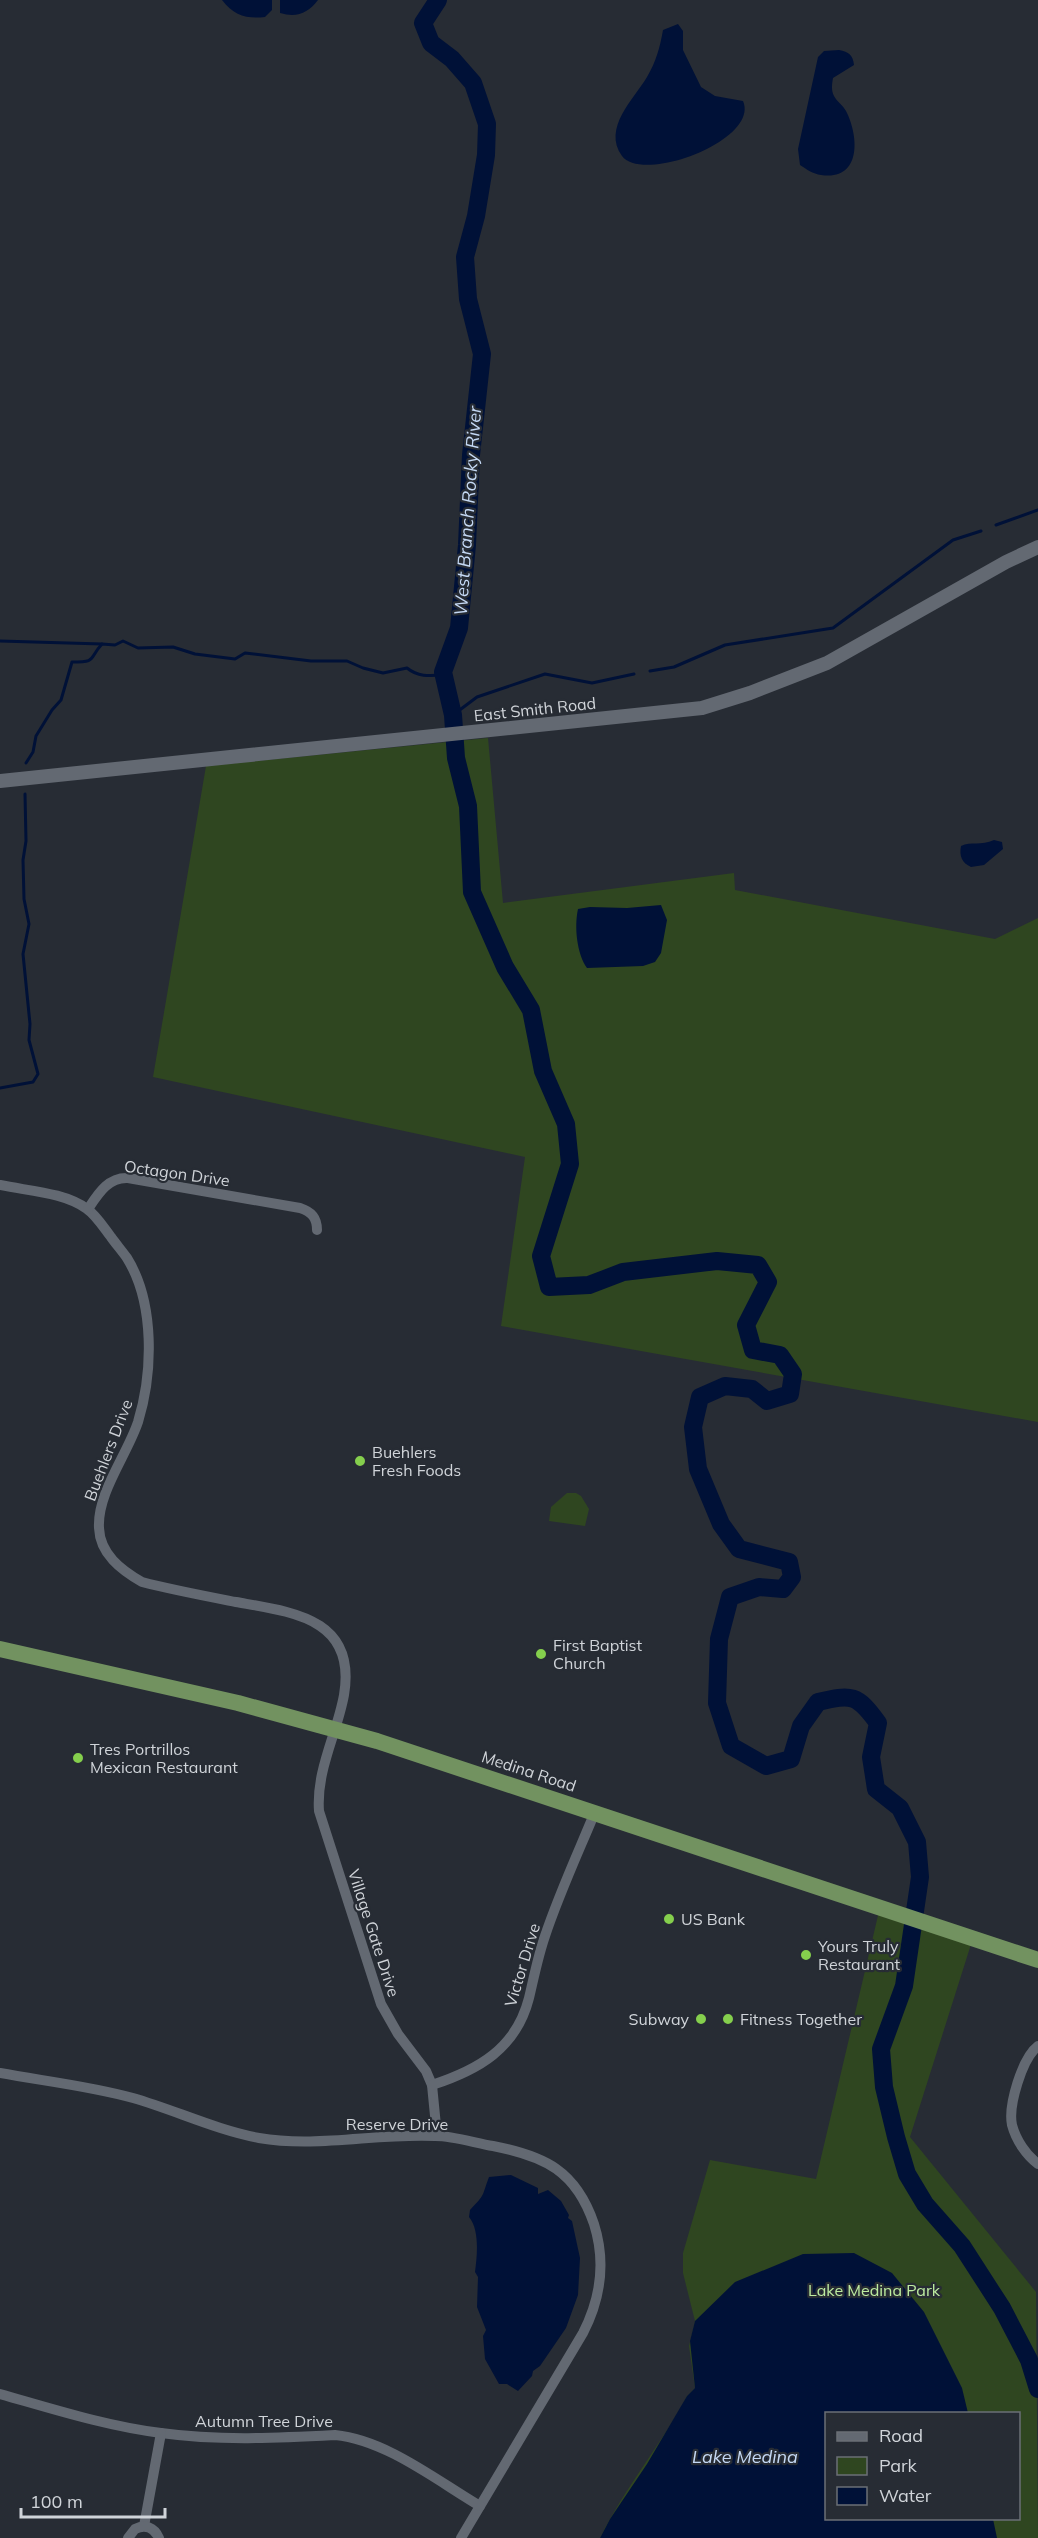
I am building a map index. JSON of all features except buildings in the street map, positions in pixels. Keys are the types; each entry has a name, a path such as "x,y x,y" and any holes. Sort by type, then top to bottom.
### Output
{"highway":[{"name":"Medina Road","path":"0,1649 246,1705 429,1757 1038,1960"}],"street":[{"name":"East Smith Road","path":"0,782 702,708 750,693 826,663 1006,562 1038,547"},
{"name":"Octagon Drive","path":"88,1209 110,1182 128,1178 300,1208 317,1221 317,1230"},
{"path":"0,1185 58,1197 88,1209"},
{"name":"Buehlers Drive","path":"88,1209 130,1265 141,1293 150,1352 146,1390 137,1424 102,1503 99,1528 107,1554 127,1574 142,1582 299,1614 313,1620 331,1636 340,1650 345,1669 345,1689 335,1729"},
{"name":"Village Gate Drive","path":"335,1729 320,1780 318,1796 322,1824 381,2004 398,2034 419,2059 432,2085 437,2136"},
{"name":"Victor Drive","path":"432,2085 467,2073 482,2064 500,2049 515,2030 529,1999 545,1934 595,1812"},
{"path":"1038,2046 1023,2066 1014,2098 1012,2124 1021,2147 1038,2164"},
{"name":"Reserve Drive","path":"0,2073 131,2098 260,2138 298,2140 437,2136 524,2152 552,2165 564,2175 583,2200 597,2234 600,2253 600,2288 591,2319 461,2538"},
{"name":"Autumn Tree Drive","path":"0,2394 104,2422 162,2433 234,2439 351,2436 380,2447 480,2506"},
{"path":"144,2526 162,2433"},
{"path":"128,2538 135,2529 144,2526 154,2530 159,2538"}],"green space":[{"path":"488,738 503,903 734,873 735,890 995,939 1038,918 1038,1422 501,1326 525,1157 153,1077 206,766"},
{"path":"567,1493 576,1493 581,1496 589,1509 585,1526 549,1521 551,1507"},
{"name":"Lake Medina Park","path":"880,1907 973,1938 910,2137 1036,2292 1038,2538 600,2538 687,2396 695,2388 689,2346 695,2321 683,2273 683,2253 710,2160 816,2179"}],"water":[{"path":"222,0 272,0 272,10 265,17 247,17 231,10"},
{"path":"280,0 318,0 306,11 292,15 280,13"},
{"path":"678,24 683,31 683,50 701,87 715,96 743,101 744,116 734,130 718,143 697,154 652,165 634,163 622,156 617,145 618,124 653,66 663,30"},
{"path":"839,50 850,54 854,65 833,78 832,92 845,109 850,121 855,144 854,155 844,171 834,175 821,175 800,165 798,149 818,57 824,51"},
{"path":"994,840 1002,842 1003,849 984,865 971,867 963,861 960,853 961,846"},
{"path":"661,905 667,920 661,953 655,962 643,966 587,968 577,940 578,909"},
{"path":"511,2175 538,2188 538,2194 548,2190 561,2201 569,2215 568,2218 572,2221 580,2258 578,2295 566,2328 540,2366 533,2371 532,2376 518,2391 507,2384 499,2384 485,2359 483,2336 486,2330 477,2307 476,2236 469,2217 470,2210 479,2201 489,2177"},
{"name":"Lake Medina","path":"854,2253 892,2273 924,2312 962,2388 968,2412 825,2412 825,2520 993,2520 997,2538 600,2538 687,2396 695,2388 690,2341 695,2321 735,2282 803,2254"}],"waterway":[{"name":"West Branch Rocky River","path":"438,0 423,23 431,43 452,59 473,83 487,124 486,155 476,216 465,257 468,299 482,354 471,455 467,545 459,628 443,672 453,715 456,758 468,806 472,892 505,967 531,1010 543,1071 566,1124 570,1164 541,1256 549,1287 589,1285 623,1272 717,1261 758,1265 768,1282 746,1325 753,1350 780,1355 793,1374 790,1394 767,1401 752,1389 725,1386 700,1397 693,1427 698,1469 721,1524 739,1549 789,1562 792,1577 783,1589 759,1587 730,1597 719,1639 717,1703 731,1746 766,1766 791,1759 801,1726 818,1702 846,1697 853,1699 865,1706 878,1723 871,1757 876,1789 900,1808 917,1842 920,1877 904,1986 881,2049 884,2087 896,2137 907,2174 925,2204 962,2246 1002,2308 1029,2360 1038,2389"},
{"path":"996,525 1038,510"},
{"path":"650,671 674,667 725,645 833,628 953,540 981,531"},
{"path":"0,641 102,644"},
{"path":"26,763 33,752 36,736 61,700 72,662 92,659 102,644 115,645 123,641 138,648 173,647 195,654 235,659 245,653 311,661 347,661 383,673 407,668 429,676 444,675"},
{"path":"453,715 477,697 545,674 592,683 634,674"},
{"path":"0,1088 33,1082 38,1074 29,1040 30,1024 23,954 29,924 24,899 25,794"}],"place":[{"name":"Buehlers Fresh Foods","path":"360,1461"},
{"name":"First Baptist Church","path":"541,1654"},
{"name":"Tres Portrillos Mexican Restaurant","path":"78,1758"},
{"name":"US Bank","path":"669,1919"},
{"name":"Yours Truly Restaurant","path":"806,1955"},
{"name":"Subway","path":"701,2019"},
{"name":"Fitness Together","path":"728,2019"}]}
